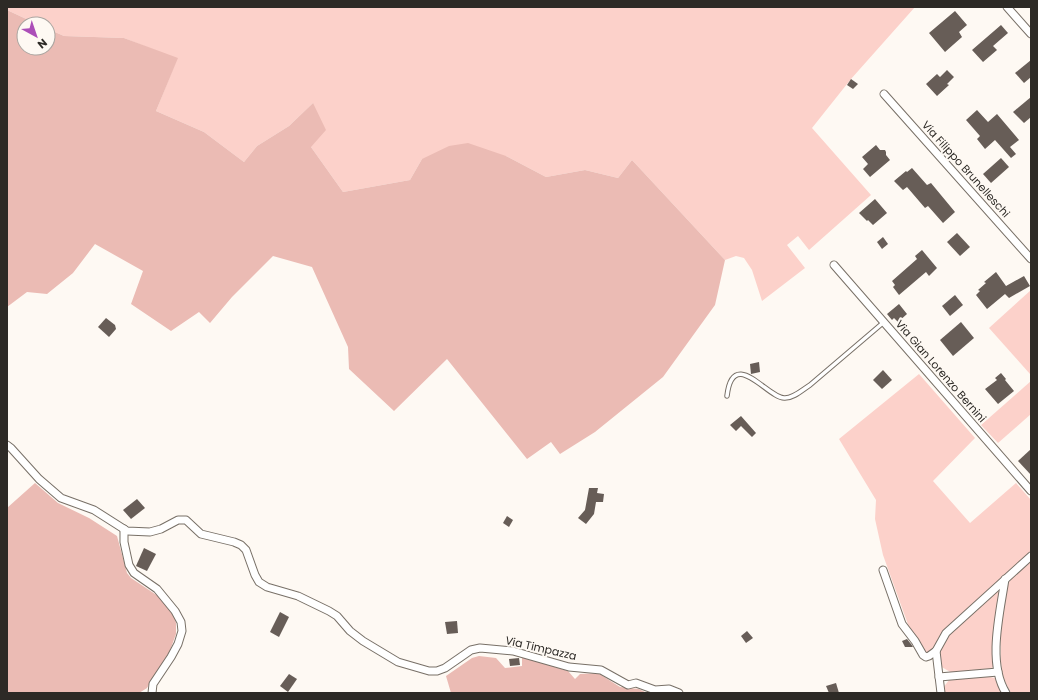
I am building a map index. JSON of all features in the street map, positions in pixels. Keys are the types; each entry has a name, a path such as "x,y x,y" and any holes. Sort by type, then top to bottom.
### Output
{"street":[{"path":"1007,7 1031,34"},
{"name":"Via Filippo Brunelleschi","path":"884,94 1031,259"},
{"name":"Via Gian Lorenzo Bernini","path":"834,265 1031,491"},
{"name":"Via Timpazza","path":"7,446 11,448 39,479 61,498 94,510 124,530 150,532 161,529 178,520 186,520 202,534 241,545 246,550 259,582 281,593 298,596 329,610 350,631 363,641 398,662 429,671 437,671 445,668 470,650 480,648 513,651 570,667 601,670 628,685 636,683 654,690 669,689 679,693"},
{"path":"124,530 124,542 129,565 134,573 157,589 181,622 182,631 178,644 172,657 152,684 152,693"},
{"path":"883,570 902,624 915,641 923,656 926,657 936,652 946,633 1031,556"},
{"path":"1005,579 999,618 997,647 998,672 1002,686 1006,693"},
{"path":"936,652 941,693"},
{"path":"939,677 998,672"}],"lane":[{"path":"727,396 728,385 731,380 735,376 740,375 754,379 780,398 791,397 800,393 884,322"}],"shaded area":[{"path":"7,7 915,7 851,79 812,128 871,195 809,250 798,236 787,245 805,268 762,301 752,270 744,258 736,256 725,260 632,160 618,178 585,170 546,177 506,156 422,159 410,180 343,192 311,147 313,103 289,126 257,146 244,162 204,132 156,111 177,59 124,38 64,36 56,32 56,16 20,16 7,10"},
{"path":"7,10 20,16 16,16 16,56 56,56 56,32 64,36 124,38 178,58 156,111 204,132 244,162 257,146 289,126 313,103 326,130 311,147 343,192 410,180 422,159 449,146 468,143 506,156 546,177 585,170 618,178 632,160 725,260 715,305 663,377 595,432 560,454 551,442 527,459 447,359 394,411 349,369 348,347 312,267 273,256 232,297 210,323 199,312 171,331 131,304 143,271 95,244 73,273 47,294 27,292 7,307"},
{"path":"1031,290 1031,373 1030,374 989,328"},
{"path":"919,374 975,438 933,481 970,523 1016,483 1031,500 1031,553 944,631 934,650 924,653 910,630 883,555 875,519 876,500 839,439"},
{"path":"1031,381 1031,414 998,443 981,425"},
{"path":"35,483 58,503 89,518 117,536 127,573 131,578 161,598 174,614 176,634 168,656 147,688 139,693 7,693 7,508"},
{"path":"1031,560 1031,693 1011,693 1004,679 1001,658 1005,599 1012,575"},
{"path":"995,591 999,592 994,648 994,666 988,671 952,673 940,666 940,649 945,640 973,610"},
{"path":"479,656 496,658 505,668 522,666 522,657 568,671 575,679 580,674 598,673 620,687 639,689 647,693 451,693 446,676 472,658"},
{"path":"986,676 995,678 1001,693 943,693 943,688 949,680"}],"building":[{"path":"955,11 967,25 959,32 962,37 945,52 929,33"},
{"path":"1001,25 1008,33 993,46 997,50 983,62 972,50"},
{"path":"1031,60 1031,77 1024,83 1015,73"},
{"path":"947,70 954,77 947,84 949,85 937,96 926,84 937,74 940,77"},
{"path":"851,79 858,84 853,89 847,85"},
{"path":"1031,97 1031,117 1024,123 1013,112"},
{"path":"977,110 988,122 997,114 1019,140 1010,147 1016,154 1011,158 995,140 985,149 977,139 980,136 966,120"},
{"path":"876,145 880,150 885,150 886,155 890,160 870,177 863,169 868,164 862,157"},
{"path":"1001,158 1009,167 991,183 983,174"},
{"path":"912,168 927,185 931,183 955,212 943,223 928,206 925,208 907,187 903,190 894,181"},
{"path":"875,199 887,213 873,225 859,213"},
{"path":"957,233 970,247 960,256 947,242"},
{"path":"883,237 888,244 882,249 877,242"},
{"path":"922,250 937,268 929,276 926,272 899,295 893,287 895,285 892,281 917,259 915,256"},
{"path":"996,272 1006,286 1024,276 1030,286 1009,298 1005,294 987,309 976,295 980,291 978,290 986,283 984,282"},
{"path":"955,295 963,305 950,316 942,306"},
{"path":"899,304 907,314 898,322 894,318 892,320 887,314"},
{"path":"106,318 115,325 116,329 109,337 98,327"},
{"path":"961,322 974,338 953,356 940,340"},
{"path":"759,362 760,372 751,374 750,364"},
{"path":"883,370 892,380 882,389 873,380"},
{"path":"1001,373 1014,391 998,404 985,389 997,380 995,378"},
{"path":"741,416 756,433 752,437 741,426 736,431 730,425"},
{"path":"1031,449 1031,475 1018,461"},
{"path":"589,488 598,488 597,493 604,494 603,502 596,502 594,514 586,524 578,518 585,510"},
{"path":"137,499 145,508 131,519 123,510"},
{"path":"507,516 513,520 509,527 503,523"},
{"path":"144,548 156,554 147,571 136,566"},
{"path":"280,612 289,617 279,637 270,632"},
{"path":"457,621 458,633 447,634 445,622"},
{"path":"747,631 753,638 746,643 741,636"},
{"path":"907,639 913,647 905,647 902,641"},
{"path":"519,658 520,665 510,666 509,659"},
{"path":"289,674 297,679 288,692 280,686"},
{"path":"836,683 839,693 829,693 826,686"}]}
